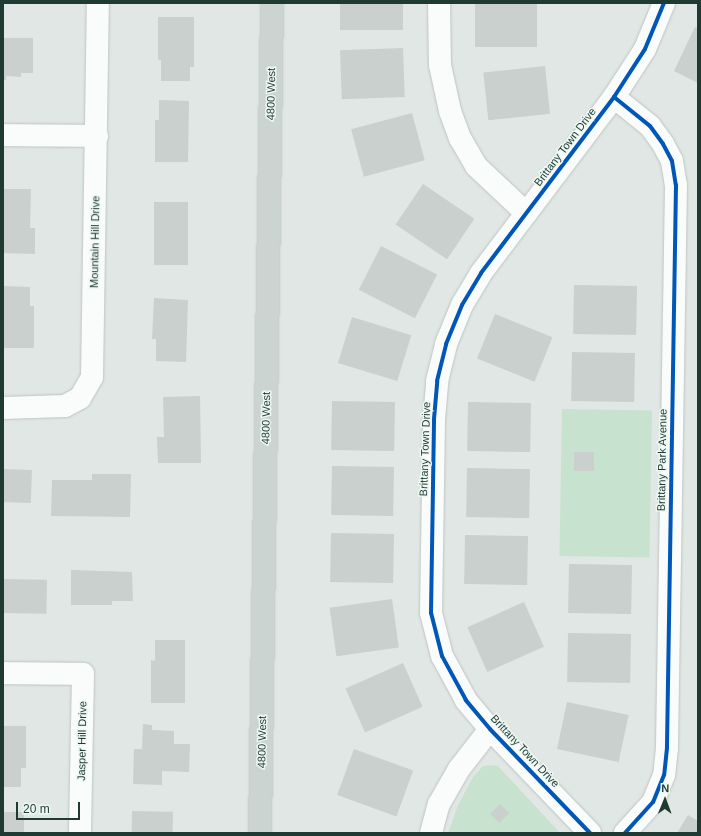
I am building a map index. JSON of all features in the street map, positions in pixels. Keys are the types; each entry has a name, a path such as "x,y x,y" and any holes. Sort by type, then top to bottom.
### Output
{"main road":[{"name":"4800 West","path":"260,833 272,3"}],"street":[{"name":"Mountain Hill Drive","path":"3,408 65,406 80,398 92,377 98,3"},
{"path":"440,3 440,65 450,111 460,138 476,166 526,213"},
{"name":"Brittany Town Drive","path":"590,833 490,729 466,700 451,675 436,637 431,613 434,419 437,381 446,344 462,305 481,273 614,97 645,49 664,3"},
{"name":"Brittany Park Avenue","path":"614,97 650,126 663,144 672,161 676,185 666,748 664,775 653,802 625,833"},
{"path":"3,135 97,136"},
{"name":"Jasper Hill Drive","path":"3,673 83,674 80,833"},
{"path":"431,833 440,804 459,769 490,729"}],"green space":[{"path":"562,409 652,411 649,558 559,556"},
{"path":"483,766 498,766 560,833 448,833 458,805 473,777"}],"building":[{"path":"340,3 403,3 403,30 340,30"},
{"path":"475,3 537,3 537,47 475,47"},
{"path":"158,17 194,17 194,67 190,67 190,81 161,81 161,60 158,60"},
{"path":"695,27 698,28 698,83 674,71"},
{"path":"3,38 33,38 33,73 21,73 21,77 6,76 6,80 3,80"},
{"path":"403,48 405,97 342,99 340,50"},
{"path":"545,66 550,114 488,120 483,72"},
{"path":"159,100 189,101 188,162 155,162 155,120 159,120"},
{"path":"412,113 425,160 364,177 351,129"},
{"path":"423,184 474,219 447,259 396,225"},
{"path":"3,189 31,189 30,228 35,228 35,254 3,253"},
{"path":"154,202 188,202 188,265 154,265"},
{"path":"381,246 437,275 415,318 359,290"},
{"path":"574,285 637,286 636,335 573,334"},
{"path":"3,286 30,287 30,306 34,306 34,348 3,348"},
{"path":"154,298 188,300 186,362 156,361 156,339 152,339"},
{"path":"495,314 552,337 535,382 477,359"},
{"path":"352,317 411,335 397,381 338,363"},
{"path":"572,352 635,353 634,402 571,401"},
{"path":"200,396 201,463 158,463 157,437 164,437 163,397"},
{"path":"332,401 395,402 394,451 331,450"},
{"path":"468,402 531,403 530,452 467,451"},
{"path":"574,452 594,452 594,471 574,471"},
{"path":"332,466 394,467 393,516 331,515"},
{"path":"467,468 530,469 529,518 466,517"},
{"path":"3,469 32,470 31,503 3,502"},
{"path":"92,474 131,474 130,517 51,516 52,480 92,480"},
{"path":"331,533 394,534 393,583 330,582"},
{"path":"465,535 528,536 527,585 464,584"},
{"path":"569,564 632,565 631,614 568,613"},
{"path":"71,570 132,572 133,601 112,601 112,605 71,605"},
{"path":"3,579 47,580 46,614 3,613"},
{"path":"392,599 399,648 336,656 330,608"},
{"path":"524,602 544,647 487,672 467,627"},
{"path":"568,633 631,634 630,683 567,682"},
{"path":"155,640 185,640 185,703 151,703 151,660 155,661"},
{"path":"403,663 423,707 365,732 345,689"},
{"path":"567,702 629,715 619,762 557,749"},
{"path":"143,724 152,725 152,730 174,731 174,744 190,744 189,772 162,771 162,785 133,784 134,749 142,749"},
{"path":"3,726 26,726 26,768 21,768 21,787 3,787"},
{"path":"354,749 413,771 396,817 337,795"},
{"path":"500,804 509,813 499,823 490,814"},
{"path":"132,811 173,812 173,833 132,833"},
{"path":"3,812 24,812 24,833 3,833"},
{"path":"688,815 698,821 698,833 677,833"}],"cycle path":[{"path":"590,833 490,729 466,700 442,656 431,613 434,419 437,381 446,344 462,305 481,273 614,97 645,49 664,3"},
{"path":"614,97 650,126 663,144 672,161 676,185 667,748 664,775 653,802 625,833"}]}
